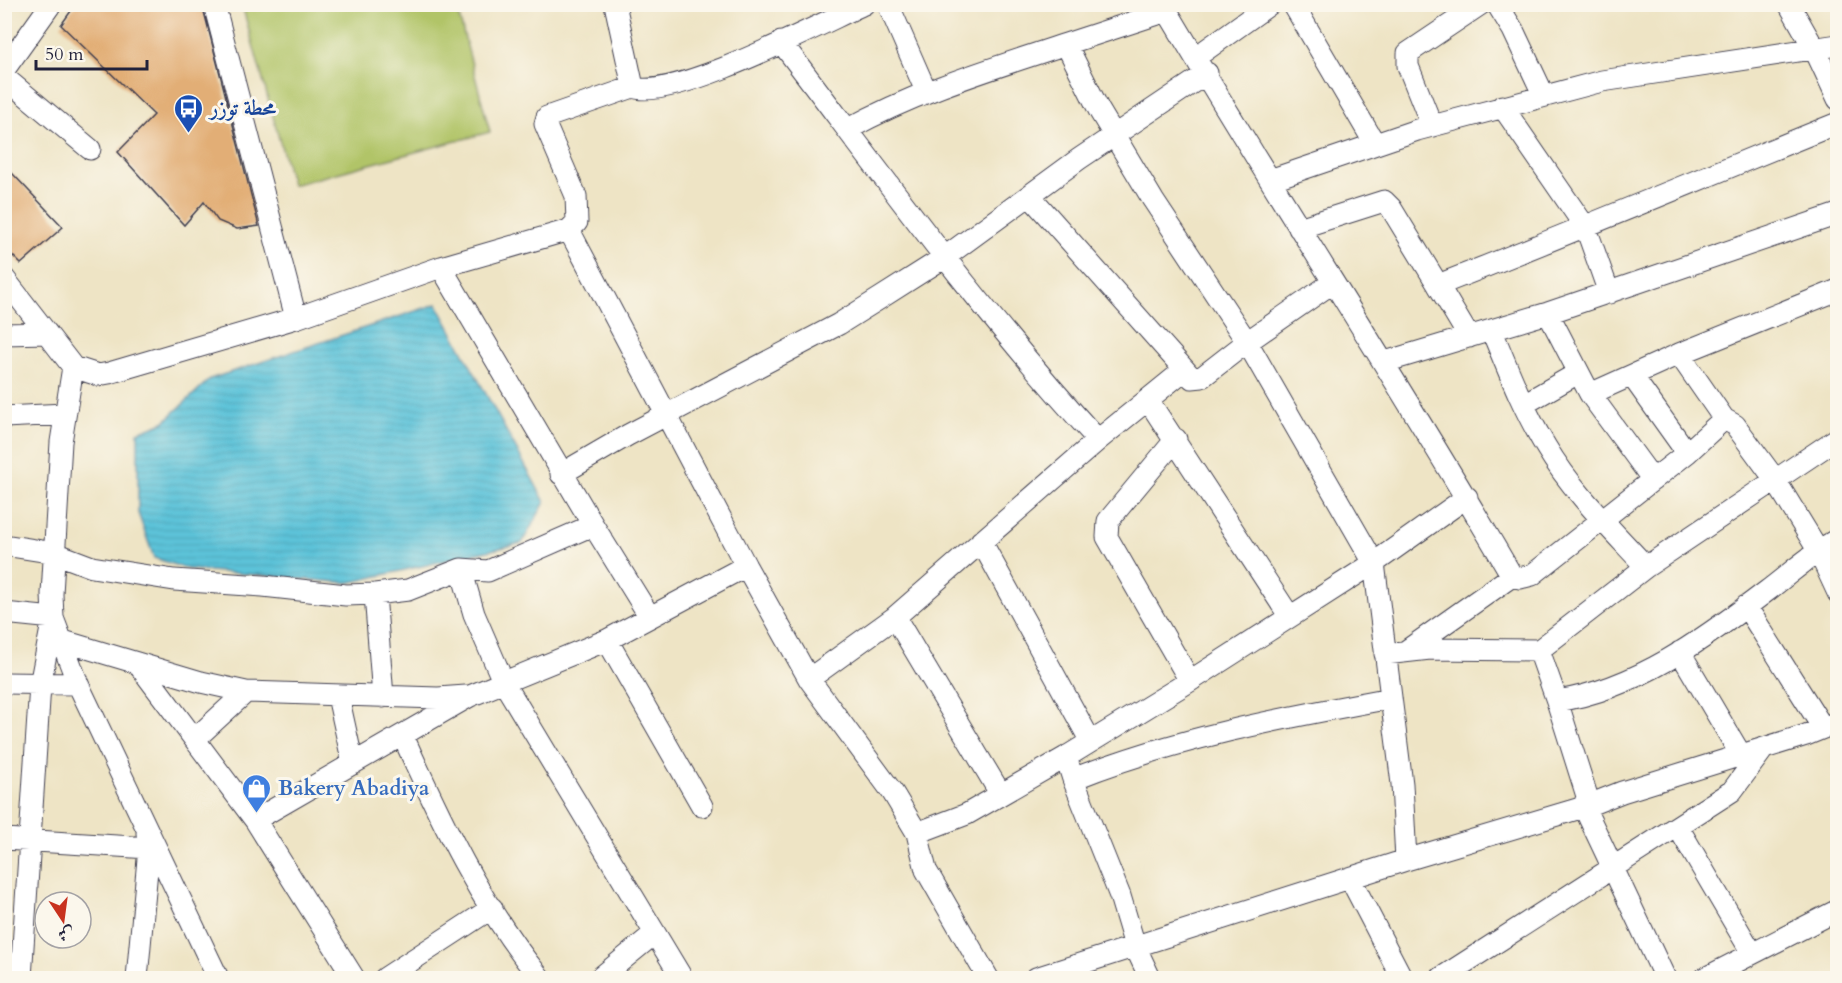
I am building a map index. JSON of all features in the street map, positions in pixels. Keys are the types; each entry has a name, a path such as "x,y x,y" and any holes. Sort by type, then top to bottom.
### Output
{"street":[{"path":"4,70 51,4"},
{"path":"214,4 296,318"},
{"path":"615,4 633,87"},
{"path":"4,278 73,367 98,375 296,318 441,267 569,230 577,222 576,196 545,124 547,117 633,87 642,91 675,85 781,42 864,4"},
{"path":"888,4 926,91"},
{"path":"561,474 839,324 945,257 1115,136 1270,4"},
{"path":"1293,4 1375,144"},
{"path":"1432,126 1408,66 1408,53 1481,4"},
{"path":"1497,4 1514,30 1544,96"},
{"path":"1789,4 1815,50 1838,99"},
{"path":"848,129 926,91 1165,8 1332,283 1385,362 1512,576 1520,578 1532,575 1687,453 1724,419"},
{"path":"781,42 945,257 1042,379 1098,440"},
{"path":"1066,44 1115,136 1153,200 1247,342 1374,563 1395,653 1391,698 1402,784 1406,860"},
{"path":"1270,180 1432,126 1602,81 1838,45"},
{"path":"4,76 90,149"},
{"path":"1502,106 1586,228 1609,293"},
{"path":"1438,285 1586,228 1657,195 1838,123"},
{"path":"1030,196 1183,371 1192,378 1202,377 1247,342 1332,283"},
{"path":"1299,228 1383,201 1391,208 1469,337"},
{"path":"1385,362 1548,313 1838,214"},
{"path":"569,230 746,566 809,679 893,793 917,833 926,870 988,978"},
{"path":"441,267 561,474 650,617"},
{"path":"1590,394 1679,354 1838,290"},
{"path":"1548,313 1590,394 1653,480"},
{"path":"1492,331 1546,449 1603,520 1646,567"},
{"path":"4,334 47,333"},
{"path":"1679,354 1724,419 1735,425 1774,478 1818,550 1838,593"},
{"path":"21,978 40,684 53,618 55,553 65,414 73,367"},
{"path":"809,679 895,617 1098,440 1183,371"},
{"path":"1524,404 1578,373"},
{"path":"1632,376 1687,453"},
{"path":"1148,400 1176,439 1290,617"},
{"path":"4,417 65,414"},
{"path":"1395,653 1539,650 1646,567 1774,478 1838,438"},
{"path":"1176,439 1108,521 1107,537 1190,681"},
{"path":"917,833 967,814 1066,757 1374,563 1467,497"},
{"path":"4,545 55,553 92,567 174,580 346,595 408,590 461,569 488,571 593,525"},
{"path":"1557,702 1623,684 1680,652 1746,606 1818,550 1838,539"},
{"path":"981,542 1090,740"},
{"path":"255,820 470,696 607,640 746,566"},
{"path":"461,569 474,614 503,681 628,892 682,978"},
{"path":"1395,653 1512,576"},
{"path":"375,594 383,697"},
{"path":"1036,978 1406,860 1584,807 1622,792 1830,725 1746,606"},
{"path":"4,613 53,618"},
{"path":"895,617 1000,793"},
{"path":"53,618 78,684 218,978"},
{"path":"60,640 138,664 246,692 438,698 470,696"},
{"path":"607,640 702,806"},
{"path":"1539,650 1587,796 1584,807 1614,866 1665,978"},
{"path":"1680,652 1741,755"},
{"path":"138,664 255,820 354,978"},
{"path":"4,683 78,684"},
{"path":"195,739 246,692"},
{"path":"338,696 353,764"},
{"path":"1073,780 1129,757 1237,727 1391,698"},
{"path":"403,736 452,843 530,975"},
{"path":"1441,978 1732,791 1764,748"},
{"path":"1066,757 1073,780 1120,896 1135,946 1150,978"},
{"path":"137,978 149,848 145,821"},
{"path":"1678,827 1752,953"},
{"path":"4,839 149,848"},
{"path":"1350,878 1402,978"},
{"path":"385,978 492,908"},
{"path":"1717,975 1752,953 1838,910"},
{"path":"600,978 655,933"}],"green space":[{"path":"242,5 456,5 490,132 292,185"}],"water":[{"path":"437,304 545,502 522,543 348,583 187,569 154,558 138,513 138,432 164,422 210,379"}],"building":[{"name":"محطة توزر","path":"76,4 202,4 259,226 237,229 218,221 204,202 184,225 118,152 154,115 61,25"},
{"path":"12,173 63,227 21,264 4,247 4,181"}],"place":[{"name":"محطة توزر","path":"189,134"},
{"name":"Bakery Abadiya","path":"257,814"}]}
